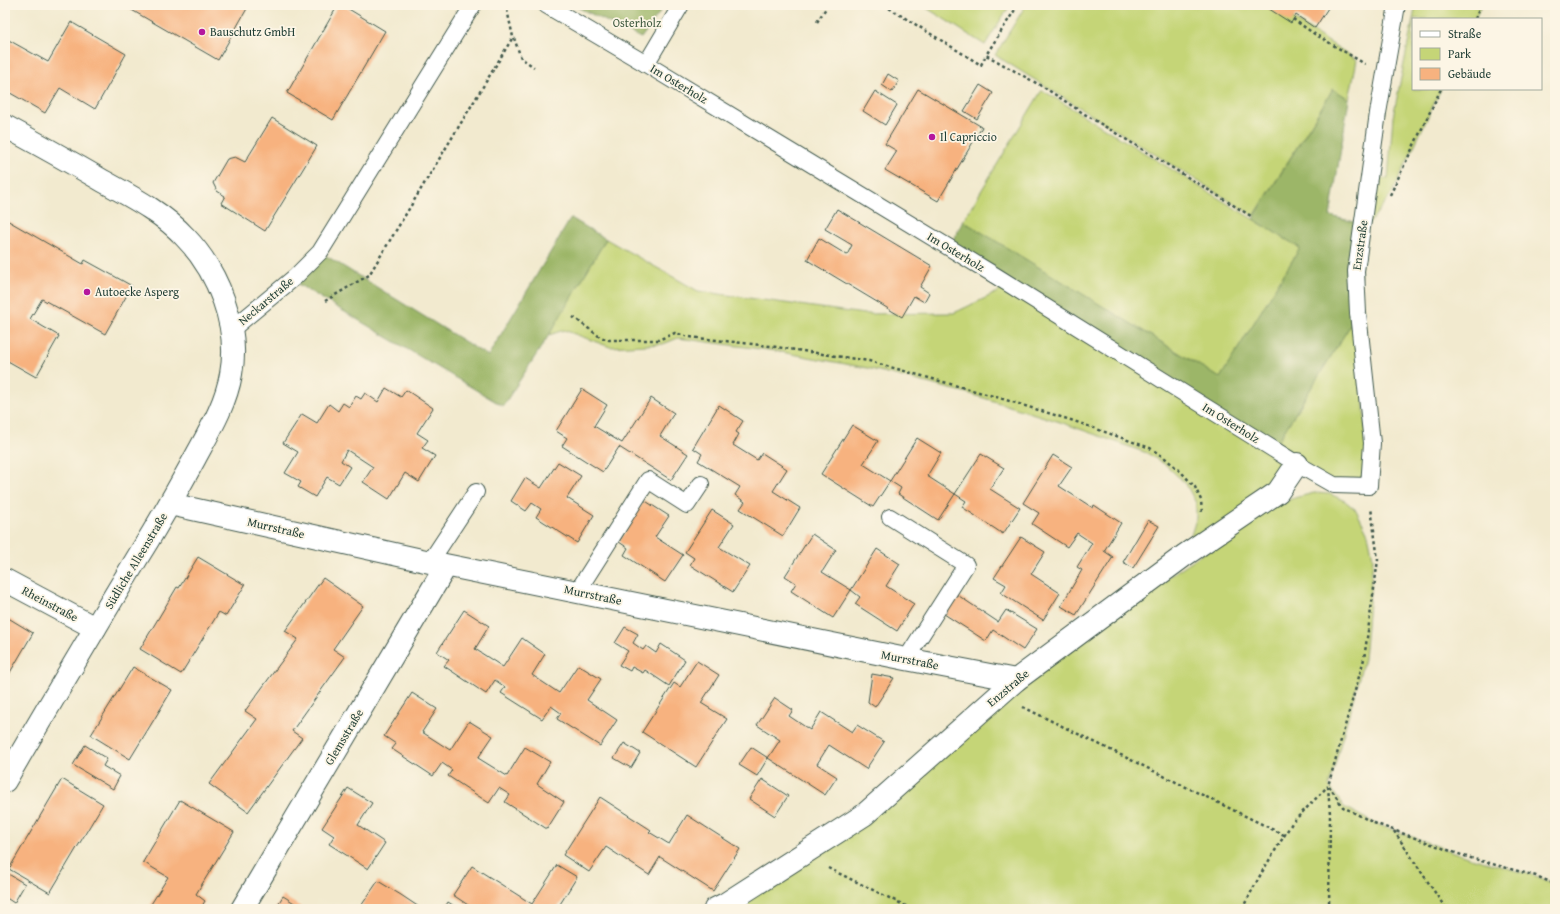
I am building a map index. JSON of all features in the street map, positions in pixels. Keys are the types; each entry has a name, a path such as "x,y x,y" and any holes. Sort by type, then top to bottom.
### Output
{"street":[{"name":"Neckarstraße","path":"5,126 123,192 166,219 185,237 210,269 222,295 231,330"},
{"name":"Südliche Alleenstraße","path":"5,781 170,504 203,443 226,393 231,374 233,353 231,330"},
{"name":"Enzstraße","path":"715,909 802,855 864,814 1016,680 1198,546 1278,492 1297,464"},
{"name":"Murrstraße","path":"170,504 438,564 1016,680"},
{"name":"Glemsstraße","path":"242,909 438,564"},
{"name":"Rheinstraße","path":"5,580 95,628"}],"lane":[{"name":"Neckarstraße","path":"231,330 295,278 320,252 473,5"},
{"name":"Im Osterholz","path":"546,5 989,272 1297,464 1334,485 1369,486"},
{"path":"646,64 681,5"},
{"name":"Enzstraße","path":"1369,486 1372,443 1358,313 1356,271 1384,76 1397,5"},
{"path":"577,592 648,480 687,505 701,484"},
{"path":"438,564 476,492"},
{"path":"890,516 966,565 906,659"}],"path":[{"path":"506,5 513,37 521,58 534,67"},
{"path":"817,22 828,5"},
{"path":"884,5 981,66 986,55 1018,5"},
{"path":"1476,18 1482,5"},
{"path":"1294,19 1313,33 1384,76"},
{"path":"325,300 369,275 513,37"},
{"path":"986,55 1045,88 1082,113 1251,216"},
{"path":"1387,199 1392,193 1441,90"},
{"path":"573,317 594,333 608,340 658,340 675,333 689,337 770,346 869,361 993,396 1150,448 1165,458 1195,487 1201,500 1202,514 1198,546"},
{"path":"1329,909 1330,814 1328,786 1364,659 1378,560 1369,486"},
{"path":"999,695 1284,835"},
{"path":"1328,786 1344,807 1374,823 1467,857 1536,876 1555,884"},
{"path":"1242,909 1262,872 1292,823 1328,786"},
{"path":"1394,830 1446,909"},
{"path":"802,855 912,909"}],"green space":[{"name":"Osterholz","path":"573,5 620,5 631,12 633,5 665,5 641,38"},
{"path":"922,5 1010,5 985,45"},
{"path":"1026,5 1263,5 1293,19 1357,60 1349,99 1333,89 1254,216 995,55"},
{"path":"1416,5 1481,5 1475,18 1413,18"},
{"path":"1412,25 1412,90 1441,90 1392,193 1362,233 1370,176 1388,179 1393,117"},
{"path":"1333,89 1349,99 1330,216 1363,224 1358,313 1273,449 949,248 963,221 1220,378 1300,248 1253,219"},
{"path":"1042,90 1300,248 1220,378 963,221"},
{"path":"571,218 606,239 549,335 503,406 291,280 320,252 488,356"},
{"path":"606,239 698,291 864,314 954,313 998,292 1007,284 1273,449 1358,313 1369,486 1334,485 1297,464 1185,555 1196,519 1196,503 1186,484 1166,465 1147,453 1060,422 971,394 867,368 776,351 678,338 663,344 610,347 564,330 549,335"},
{"path":"1314,493 1330,494 1345,501 1356,510 1368,534 1373,558 1364,659 1329,786 1344,807 1374,823 1467,857 1536,876 1555,884 1555,909 715,909 864,815 1016,680 1273,506 1294,498"}],"building":[{"name":"Bauschutz GmbH","path":"123,5 249,5 218,60"},
{"path":"338,5 342,5 385,31 333,120 287,93"},
{"path":"1263,5 1330,5 1315,28 1296,15 1291,23"},
{"path":"71,22 126,54 95,109 60,88 45,113 5,90 5,38 48,62"},
{"path":"888,74 899,81 892,92 882,85"},
{"path":"980,85 993,93 977,119 964,111"},
{"path":"918,89 982,127 938,201 885,170 897,151 885,144"},
{"path":"875,91 897,105 885,125 863,111"},
{"path":"272,118 317,146 265,231 221,203 225,196 217,191 213,183 227,159 235,157 245,162"},
{"path":"837,209 932,266 920,287 929,293 924,302 914,296 902,317 807,260 819,238 847,255 852,245 825,229"},
{"path":"5,219 83,264 85,260 132,286 105,334 42,299 30,319 59,336 36,377 6,360 5,363"},
{"path":"386,388 401,397 406,390 433,408 417,433 428,440 422,448 435,456 419,482 405,473 389,499 363,482 373,467 347,450 341,461 350,467 339,484 327,477 315,497 298,487 301,482 285,473 298,452 283,443 302,414 317,423 329,404 338,411 343,403 349,407 356,396 361,399 365,393 378,402"},
{"path":"582,389 607,405 594,426 622,443 651,398 674,413 660,436 688,454 671,480 619,447 603,472 562,446 567,438 556,431"},
{"path":"719,405 743,421 736,432 739,434 733,445 757,460 762,453 787,469 773,491 800,508 783,536 740,509 745,502 735,495 740,487 698,461 702,454 693,448"},
{"path":"852,425 878,441 863,464 890,481 873,507 821,474"},
{"path":"917,438 941,453 927,476 955,494 938,520 898,494 901,488 890,481"},
{"path":"981,454 1004,468 990,489 1020,508 1003,534 962,507 966,501 955,494"},
{"path":"1053,455 1072,467 1059,486 1093,508 1094,505 1121,523 1104,551 1113,557 1076,615 1061,606 1082,570 1077,567 1092,543 1077,533 1067,547 1032,524 1039,513 1023,503"},
{"path":"558,462 581,476 567,498 594,515 577,543 536,517 541,509 532,503 526,511 511,501 525,478 541,488"},
{"path":"644,500 669,516 655,537 683,555 665,582 624,555 628,548 619,542"},
{"path":"712,510 734,524 719,547 750,566 733,592 690,565 694,558 685,552"},
{"path":"1148,520 1159,526 1133,568 1123,562"},
{"path":"812,534 836,550 822,572 851,590 833,618 791,591 796,583 785,576"},
{"path":"1021,537 1045,552 1031,574 1060,593 1043,620 1001,593 1006,585 994,578"},
{"path":"877,549 900,564 886,586 914,604 897,631 855,604 860,597 851,590"},
{"path":"198,557 245,585 226,616 219,612 181,674 140,649 177,587 179,588"},
{"path":"323,578 363,606 333,649 345,657 292,731 302,738 248,812 209,784 257,719 245,711 298,639 285,631"},
{"path":"956,594 998,622 1006,610 1037,629 1023,650 993,630 986,641 944,614"},
{"path":"464,610 489,626 475,649 503,667 522,638 545,654 532,675 559,693 578,665 601,679 587,700 617,720 600,746 557,719 561,713 551,706 542,719 501,693 505,687 495,680 486,694 444,666 449,660 437,652"},
{"path":"5,616 33,633 5,681"},
{"path":"625,627 638,634 633,643 643,650 646,646 656,653 661,644 685,660 669,686 645,670 643,673 632,667 630,671 619,665 628,651 615,643"},
{"path":"697,661 719,675 701,703 727,719 696,767 642,732 674,683 680,687"},
{"path":"133,667 172,690 130,759 91,735"},
{"path":"872,674 894,678 875,707 868,702"},
{"path":"412,693 437,709 422,732 450,750 469,721 493,736 478,758 507,776 525,747 550,762 537,784 564,802 547,829 505,802 510,795 499,788 489,803 448,776 452,770 442,763 433,776 392,749 396,744 384,736"},
{"path":"775,698 793,710 789,716 810,730 821,712 852,732 857,725 884,742 866,769 829,745 817,764 837,777 825,795 768,758 780,740 757,725"},
{"path":"624,743 640,753 631,768 614,758"},
{"path":"85,745 107,759 103,766 120,776 113,789 73,765"},
{"path":"751,747 768,758 757,776 739,765"},
{"path":"62,779 103,804 50,893 9,869"},
{"path":"762,779 788,796 775,816 749,799"},
{"path":"348,788 372,803 358,825 385,843 368,869 329,844 334,836 322,828"},
{"path":"600,797 651,830 649,832 669,844 687,815 740,849 713,891 660,857 649,875 606,847 589,872 563,855"},
{"path":"180,800 234,832 196,894 205,901 200,909 148,909 168,877 143,862"},
{"path":"557,865 577,877 557,909 474,909 453,895 472,866 532,904"},
{"path":"5,872 25,884 14,903 5,897"},
{"path":"378,881 401,895 422,909 359,909"},
{"path":"283,896 304,909 275,909"},
{"path":"448,902 459,909 444,909"}],"place":[{"name":"Bauschutz GmbH","path":"202,32"},
{"name":"Il Capriccio","path":"932,137"},
{"name":"Autoecke Asperg","path":"87,292"}]}
